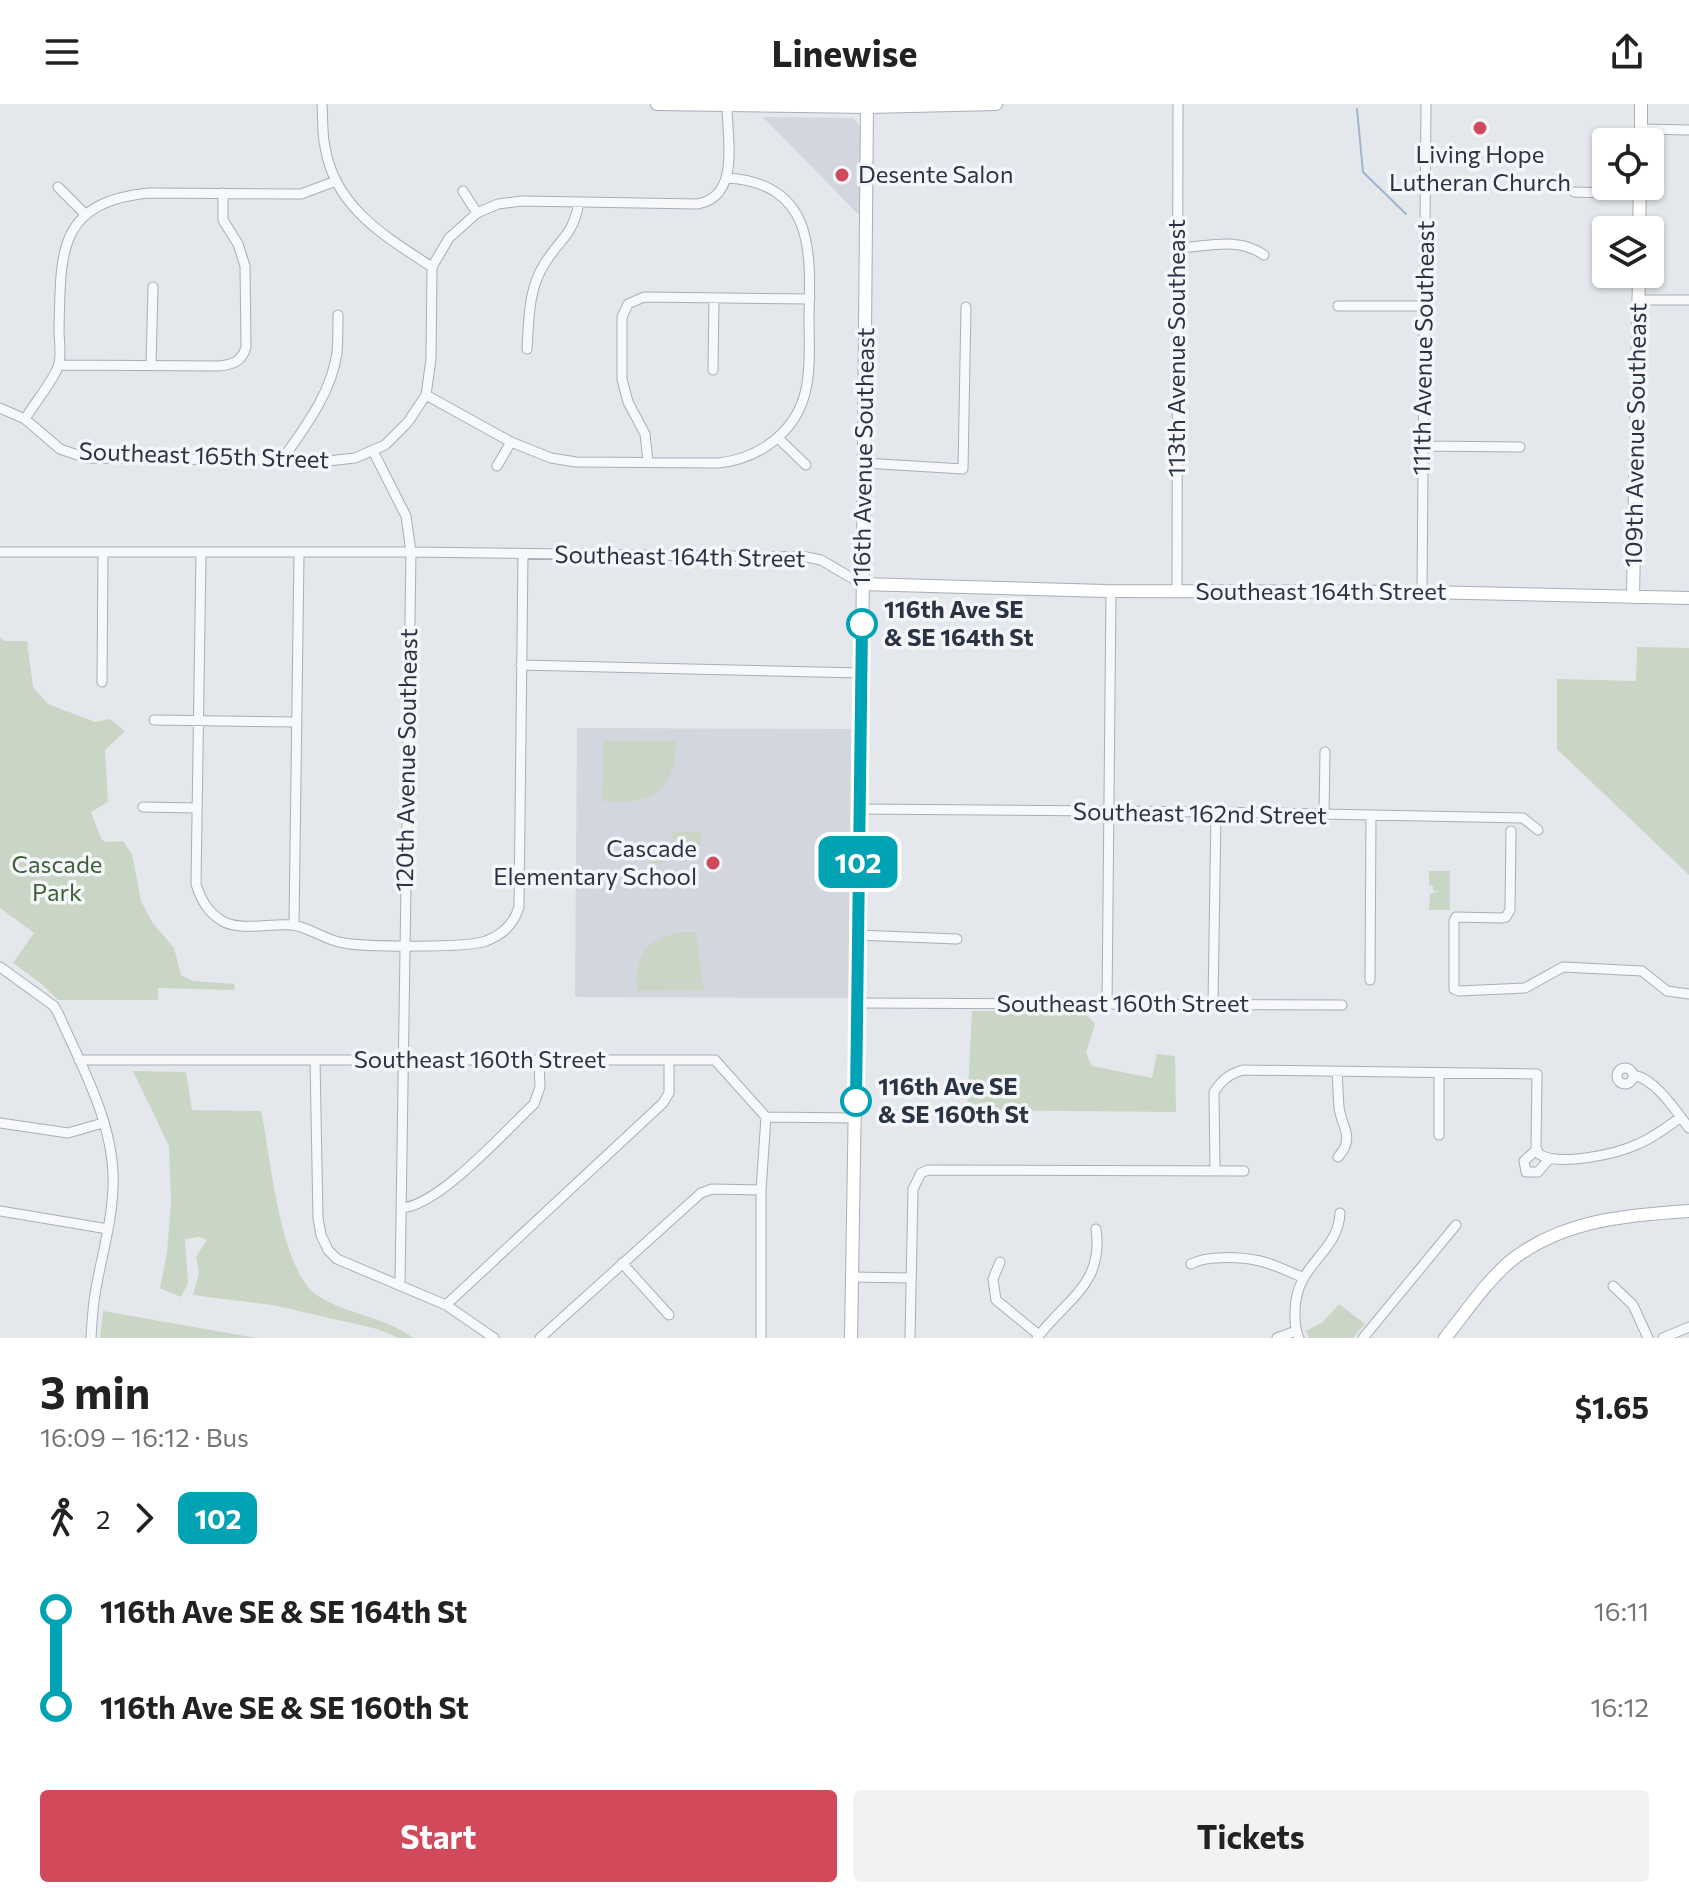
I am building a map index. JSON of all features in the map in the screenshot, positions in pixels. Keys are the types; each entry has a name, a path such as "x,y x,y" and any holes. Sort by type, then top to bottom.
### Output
{"street":[{"path":"322,104 324,147 336,181 349,203 375,230 432,267"},
{"path":"657,104 996,104"},
{"name":"113th Avenue Southeast","path":"1177,592 1178,104"},
{"name":"111th Avenue Southeast","path":"1422,592 1426,104"},
{"path":"1641,104 1641,128"},
{"name":"116th Avenue Southeast","path":"851,1338 867,105"},
{"path":"373,451 397,435 426,395 431,359 432,267 449,238 477,213 509,202 702,204 721,192 728,178 727,106"},
{"path":"1664,133 1689,130"},
{"path":"426,395 535,454 564,461 730,462 757,452 778,438 793,419 806,391 810,249 796,215 780,195 769,187 746,179 728,178"},
{"path":"25,419 59,365 61,262 67,239 85,214 126,195 301,194 336,181"},
{"path":"58,187 85,214"},
{"path":"463,191 477,213"},
{"path":"1574,192 1592,191"},
{"path":"59,365 233,364 242,357 246,347 247,288 242,253 223,220 223,193"},
{"path":"527,349 530,298 535,283 546,262 572,230 579,203"},
{"path":"1178,248 1201,244 1248,246 1264,255"},
{"path":"151,365 153,287"},
{"name":"109th Avenue Southeast","path":"1633,597 1639,288"},
{"path":"648,462 645,434 628,402 622,379 622,317 628,304 644,297 810,299"},
{"path":"713,370 714,298"},
{"path":"1639,300 1689,300"},
{"path":"1338,306 1425,306"},
{"path":"864,463 963,469 966,307"},
{"path":"282,460 315,412 329,385 337,355 338,315"},
{"name":"Southeast 165th Street","path":"0,408 25,419 60,449 86,458 341,461 373,451"},
{"path":"778,438 806,465"},
{"path":"497,466 511,442"},
{"path":"1423,446 1520,447"},
{"name":"120th Avenue Southeast","path":"373,451 406,516 411,552 400,1284"},
{"name":"Southeast 164th Street","path":"0,552 411,552 806,557 821,560 862,584 1111,591 1422,592 1689,598"},
{"path":"102,682 103,553"},
{"path":"201,554 196,884 201,900 211,912 232,925 294,925 346,944 472,945 504,932 516,917 519,907 523,554"},
{"path":"294,925 299,554"},
{"path":"1107,1005 1111,591"},
{"path":"521,665 862,673"},
{"path":"154,720 296,722"},
{"path":"1324,815 1325,752"},
{"path":"143,807 197,808"},
{"name":"Southeast 162nd Street","path":"859,809 1523,818 1538,830"},
{"path":"1213,1004 1216,812"},
{"path":"1370,980 1371,816"},
{"path":"1511,831 1510,910 1506,917 1501,918 1456,917 1454,989 1525,988 1563,967 1625,968 1642,971 1667,991 1689,994"},
{"path":"857,935 957,939"},
{"path":"0,967 54,1006 103,1123 113,1170 108,1229 96,1287 91,1338"},
{"name":"Southeast 160th Street","path":"857,1003 1342,1005"},
{"name":"Southeast 160th Street","path":"79,1060 715,1060 766,1117"},
{"path":"315,1060 318,1218 328,1250 349,1265 446,1305 494,1338"},
{"path":"401,1208 416,1206 440,1192 534,1104 540,1087 539,1060"},
{"path":"446,1305 663,1103 669,1093 669,1060"},
{"path":"1215,1171 1214,1092 1221,1081 1243,1070 1537,1074 1543,1155 1538,1172 1532,1174 1526,1172 1524,1161 1543,1155 1559,1161 1624,1150 1681,1117"},
{"path":"1337,1073 1339,1110 1347,1131 1344,1149 1338,1157"},
{"path":"1439,1074 1439,1135"},
{"path":"1633,1075 1653,1085 1689,1128"},
{"path":"761,1338 761,1190 766,1117 856,1118"},
{"path":"0,1123 68,1133 103,1123"},
{"path":"910,1338 913,1189 921,1173 928,1170 1244,1171"},
{"path":"540,1338 701,1193 712,1189 761,1190"},
{"path":"0,1211 108,1229"},
{"path":"1445,1338 1513,1259 1545,1239 1587,1224 1626,1215 1689,1211"},
{"path":"1277,1338 1298,1335 1295,1301 1302,1277 1332,1239 1340,1213"},
{"path":"1363,1338 1456,1225"},
{"path":"1000,1262 993,1279 996,1300 1038,1336 1093,1273 1098,1257 1096,1229"},
{"path":"1191,1264 1200,1259 1249,1259 1302,1277"},
{"path":"622,1263 669,1315"},
{"path":"852,1277 910,1278"},
{"path":"1613,1286 1633,1305 1648,1338"},
{"path":"1663,1338 1688,1329"}],"shaded area":[{"path":"763,117 852,118 857,122 860,128 859,215"},
{"name":"Cascade Elementary School","path":"577,728 851,729 849,998 575,997"}],"green space":[{"name":"Cascade Park","path":"0,637 4,641 27,641 33,687 48,704 95,722 110,719 125,731 105,750 108,802 91,812 102,840 123,841 132,854 141,901 152,922 174,948 181,975 193,981 234,984 235,990 158,988 158,1000 58,1000 13,963 34,933 0,908"},
{"path":"1637,647 1689,648 1689,875 1557,749 1557,679 1636,681"},
{"path":"603,741 676,741 675,759 665,784 646,798 602,801"},
{"path":"672,832 701,832 701,845 672,845"},
{"path":"649,846 664,846 664,864 648,863"},
{"path":"1429,871 1450,871 1450,910 1429,910 1430,894 1440,891 1433,891 1433,886 1429,885"},
{"path":"696,932 704,990 637,991 638,967 646,950 661,938"},
{"path":"972,1011 1083,1011 1095,1024 1086,1053 1092,1066 1152,1078 1157,1054 1175,1056 1176,1112 967,1110"},
{"path":"133,1071 186,1072 192,1110 261,1111 285,1238 305,1282 318,1296 329,1302 390,1325 413,1338 399,1338 377,1329 273,1305 193,1295 199,1273 196,1257 207,1240 199,1237 185,1239 188,1283 181,1297 160,1288 167,1253 171,1201 169,1146"},
{"path":"1339,1304 1365,1324 1353,1338 1309,1338 1306,1331 1323,1322"},
{"path":"103,1311 256,1338 100,1338"}],"waterway":[{"path":"1357,109 1363,172 1406,214"}],"bus line":[{"name":"102","path":"856,1101 862,624"}],"place":[{"name":"Living Hope Lutheran Church","path":"1480,128"},
{"name":"Desente Salon","path":"842,175"},
{"name":"116th Ave SE & SE 164th St","path":"862,624"},
{"name":"Cascade Elementary School","path":"713,863"},
{"name":"116th Ave SE & SE 160th St","path":"856,1101"}]}
